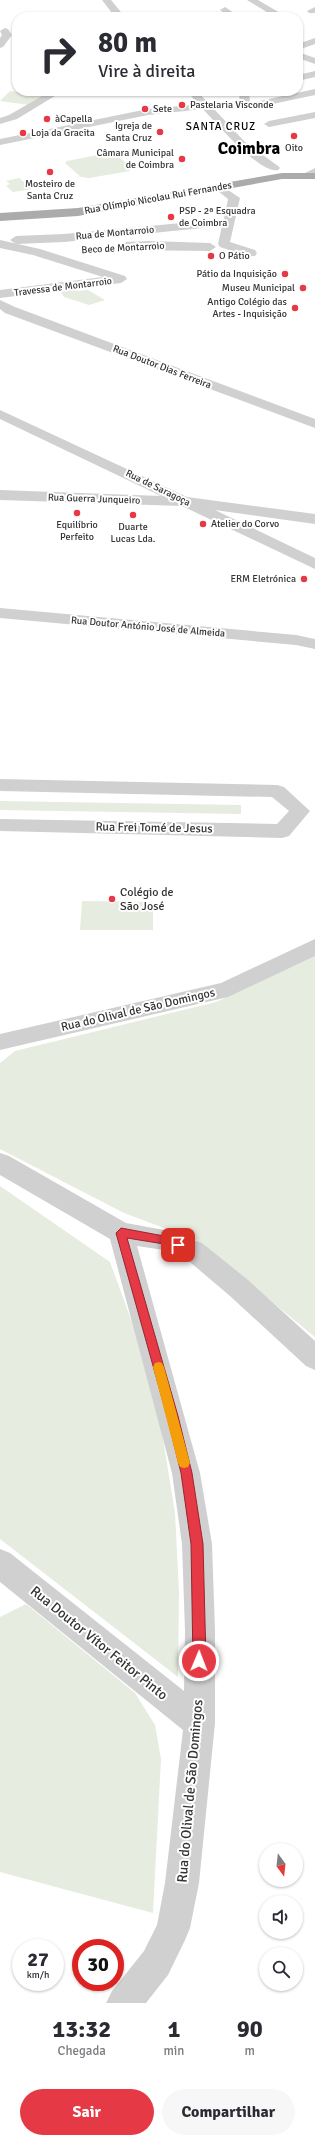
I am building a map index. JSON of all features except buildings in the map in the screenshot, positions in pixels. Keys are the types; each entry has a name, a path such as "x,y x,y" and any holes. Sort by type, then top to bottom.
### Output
{"main road":[{"name":"Rua Olímpio Nicolau Rui Fernandes","path":"0,217 78,212 282,176 313,174"}],"street":[{"path":"251,0 273,12"},
{"path":"0,45 6,35 2,29"},
{"path":"303,37 315,41"},
{"path":"303,45 315,41"},
{"path":"303,57 315,61"},
{"path":"303,77 315,74"},
{"path":"303,95 315,92"},
{"path":"0,121 13,117 50,96"},
{"path":"56,104 60,96"},
{"path":"197,96 241,144 274,168"},
{"path":"244,96 245,107 296,96"},
{"path":"0,142 148,112 199,108 197,104 200,99"},
{"path":"269,124 315,115"},
{"path":"219,187 234,198 224,244 251,253"},
{"name":"Rua de Montarroio","path":"0,240 64,238 230,222"},
{"name":"Travessa de Montarroio","path":"0,244 36,252 121,279 0,294"},
{"name":"Beco de Montarroio","path":"114,247 148,245 210,247"},
{"name":"Beco de Montarroio","path":"36,252 72,250"},
{"name":"Rua Doutor Dias Ferreira","path":"3,309 315,424"},
{"name":"Rua de Saragoça","path":"0,414 188,502 315,564"},
{"name":"Rua Guerra Junqueiro","path":"0,495 188,502"},
{"path":"188,502 315,519"},
{"path":"259,536 259,528 264,520 273,514"},
{"name":"Rua Doutor António José de Almeida","path":"0,614 296,640 315,644"},
{"path":"296,640 315,634"},
{"name":"Rua Frei Tomé de Jesus","path":"0,786 277,791 307,809 282,831 0,825"},
{"name":"Rua do Olival de São Domingos","path":"0,1042 72,1024 212,994 228,989 315,947"},
{"path":"0,1163 121,1233 164,1240 193,1250 239,1288 315,1358"},
{"name":"Rua do Olival de São Domingos","path":"121,1233 172,1416 186,1473 197,1544 200,1630 199,1723 182,1883 174,1928 156,1963 124,2003"},
{"name":"Rua Doutor Vítor Feitor Pinto","path":"0,1563 199,1723"}],"shaded area":[{"path":"10,91 12,91 12,96 47,96 29,105 0,101"},
{"path":"108,153 115,154 132,168 129,169 130,171 89,178 81,177 65,163 67,161"},
{"path":"19,178 32,189 13,192 6,186 10,184 6,181"},
{"path":"76,289 77,291 88,290 105,300 89,305 64,297 60,291"},
{"path":"0,801 241,805 241,814 0,810"},
{"path":"82,901 153,902 153,930 80,930"},
{"path":"315,956 315,1337 196,1240 124,1213 0,1149 0,1063 15,1051 216,1002"},
{"path":"0,1186 110,1262 140,1344 162,1433 175,1513 179,1593 178,1677 0,1539"},
{"path":"26,1604 135,1693 155,1725 161,1759 153,1913 0,1872 0,1617"}],"slow traffic":[{"path":"159,1367 184,1463"}],"place":[{"name":"Pastelaria Visconde","path":"182,105"},
{"name":"Sete","path":"145,109"},
{"name":"àCapella","path":"47,119"},
{"name":"Igreja de Santa Cruz","path":"160,132"},
{"name":"Loja da Gracita","path":"23,133"},
{"name":"Oito","path":"294,136"},
{"name":"Câmara Municipal de Coimbra","path":"182,159"},
{"name":"Mosteiro de Santa Cruz","path":"50,172"},
{"name":"PSP - 2ª Esquadra de Coimbra","path":"171,217"},
{"name":"O Pátio","path":"211,256"},
{"name":"Pátio da Inquisição","path":"285,274"},
{"name":"Museu Municipal","path":"303,288"},
{"name":"Antigo Colégio das Artes - Inquisição","path":"295,308"},
{"name":"Equilíbrio Perfeito","path":"77,513"},
{"name":"Duarte Lucas Lda.","path":"133,515"},
{"name":"Atelier do Corvo","path":"203,524"},
{"name":"ERM Eletrónica","path":"304,579"},
{"name":"Colégio de São José","path":"112,899"}],"district":[{"name":"SANTA CRUZ","path":"221,126"},
{"name":"Coimbra","path":"249,148"}],"route":[{"path":"178,1245 164,1240 121,1233 172,1416 186,1473 197,1544 200,1630 199,1661"}]}
